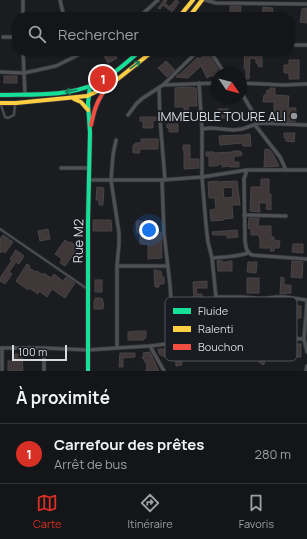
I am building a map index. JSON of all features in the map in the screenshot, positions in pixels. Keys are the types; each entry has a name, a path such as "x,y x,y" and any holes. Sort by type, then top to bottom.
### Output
{"main road":[{"path":"183,12 193,0"},
{"path":"194,12 204,0"},
{"path":"0,95 73,91 90,86 106,77 133,56"},
{"path":"96,102 109,86 147,56"},
{"name":"Rue M2","path":"90,86 96,102 90,133"},
{"path":"0,103 78,98 92,94 109,86"},
{"name":"Rue M2","path":"88,371 88,220 90,133 88,103 92,94"},
{"path":"72,98 81,102 88,110"}],"street":[{"path":"23,0 23,12"},
{"path":"60,0 63,12"},
{"path":"145,12 158,0"},
{"path":"204,0 216,3 272,2 307,4"},
{"path":"3,38 12,37"},
{"path":"295,45 307,45"},
{"path":"23,56 25,94"},
{"path":"0,72 24,73 56,66 76,56"},
{"path":"128,114 143,98 163,86 193,56"},
{"path":"213,56 221,68"},
{"path":"199,83 202,129 202,177 208,242 212,258 216,297 242,297"},
{"path":"163,86 211,83"},
{"path":"247,83 283,85 307,84"},
{"path":"159,88 164,225 170,297"},
{"path":"247,102 259,123"},
{"path":"202,129 211,128 234,130 259,123 307,125"},
{"path":"255,125 278,153 286,170"},
{"path":"116,140 111,180 119,233 117,266 117,348"},
{"path":"61,168 89,168"},
{"path":"89,180 163,180 202,177 247,170 307,170"},
{"path":"247,170 244,179 244,215 246,249 248,252 252,254 307,259"},
{"path":"244,215 286,216"},
{"path":"212,258 240,256 248,252"},
{"path":"117,266 168,266"},
{"path":"297,299 307,301 304,340 307,352"},
{"path":"297,340 304,340"},
{"path":"2,371 1,348 88,350 165,344"},
{"path":"150,346 164,371"},
{"path":"44,348 44,371"},
{"path":"306,371 307,366"}],"lane":[{"path":"0,103 5,117 8,118 14,115 16,103"},
{"path":"0,229 88,289"}],"building":[{"path":"164,0 167,0 165,3 169,7 176,0 179,2 172,12 163,5 160,9 158,8"},
{"path":"230,6 241,6 240,12 230,12"},
{"path":"263,7 273,8 273,12 262,12"},
{"path":"307,8 307,23 300,22 302,9"},
{"path":"104,56 116,56 117,58 108,63"},
{"path":"204,56 210,56 217,68 211,68 211,76 207,78 201,66 188,78 176,77 179,75 198,57 199,59"},
{"path":"245,56 262,56 262,67 258,66 256,59 250,58 249,79 247,79 247,68 244,68"},
{"path":"289,60 299,60 299,79 289,79 289,73 284,73 284,65 289,65"},
{"path":"166,61 175,70 167,77 158,68"},
{"path":"4,76 17,76 17,83 4,83"},
{"path":"175,88 196,88 197,106 188,106 189,119 184,119 184,107 175,107"},
{"path":"270,88 275,88 275,95 289,96 288,108 296,108 295,122 275,121 276,113 274,113 274,102 263,102 264,95 266,95 267,90 270,90"},
{"path":"218,109 228,109 228,118 218,118"},
{"path":"140,117 156,117 156,120 153,121 153,128 143,128 143,121 140,121"},
{"path":"167,124 178,124 178,132 169,132"},
{"path":"284,133 295,133 294,142 286,141 286,138 284,138"},
{"path":"250,134 251,146 243,146 242,143 220,145 219,136"},
{"path":"141,139 158,139 158,149 140,149 140,153 133,153 133,145 136,145 135,143 141,143"},
{"path":"183,145 190,145 190,159 199,159 199,168 184,169"},
{"path":"265,149 270,150 279,166 264,167"},
{"path":"233,151 242,152 241,156 234,156 234,162 239,162 239,167 222,167 222,163 217,166 209,166 209,156 206,156 206,152 214,153"},
{"path":"261,179 269,179 271,210 266,209 267,203 259,203 260,212 250,211 251,187 261,187"},
{"path":"237,181 240,205 232,205 233,218 211,221 210,210 216,209 215,198 209,198 208,182","holes":["232,187 233,197 224,198 223,188"]},
{"path":"97,187 104,188 103,205 99,205 99,200 96,200"},
{"path":"249,218 259,218 258,226 271,226 271,237 274,237 274,240 280,241 279,248 274,248 274,251 270,251 271,248 260,248 259,235 251,235 251,229 248,228"},
{"path":"93,220 111,220 112,231 93,231"},
{"path":"136,221 143,221 143,233 161,232 162,258 148,259 148,244 140,244 140,233 137,233"},
{"path":"48,229 50,239 40,241 38,231"},
{"path":"237,230 238,237 227,238 227,235 213,235 212,232"},
{"path":"3,235 13,242 5,253 2,251 0,253 0,239"},
{"path":"65,240 75,245 74,247 77,249 65,266 60,263 62,259 55,254"},
{"path":"293,244 303,244 303,253 292,252"},
{"path":"16,250 24,256 19,264 16,262 9,272 12,274 5,284 0,281 0,278 12,260 10,259"},
{"path":"220,260 222,262 232,261 232,271 218,271 217,261"},
{"path":"292,261 303,262 302,278 291,277"},
{"path":"248,262 257,262 256,273 247,272"},
{"path":"27,264 30,266 29,268 43,275 44,273 51,278 54,274 63,281 66,277 75,283 65,298 52,289 47,297 39,291 38,294 29,288 28,290 16,281"},
{"path":"154,270 161,271 162,277 164,277 164,284 159,284 159,287 155,287"},
{"path":"281,277 284,278 284,285 291,285 291,293 280,294"},
{"path":"247,278 259,278 259,293 247,293"},
{"path":"95,280 102,280 102,292 95,292"},
{"path":"207,281 207,288 196,288 197,294 202,294 202,297 194,297 193,282"},
{"path":"95,298 102,298 104,306 103,309 94,309"},
{"path":"297,306 301,306 301,318 297,318"},
{"path":"146,331 146,338 144,338 144,340 128,340 128,332"},
{"path":"297,344 301,344 301,357 297,357"},
{"path":"158,349 165,349 165,357 159,354"},
{"path":"150,352 159,371 146,371 147,365 142,357 144,356 143,353"},
{"path":"120,353 135,353 135,357 123,358 123,367 119,367"},
{"path":"15,354 22,354 23,371 8,371 8,361 15,361"},
{"path":"176,361 182,361 182,365 176,366"},
{"path":"265,361 265,362 263,365 259,362"}],"traffic: fast":[{"path":"0,95 48,94 84,88 107,77 134,56"},
{"path":"88,371 88,220 90,133 88,103 90,86"}],"traffic: slow":[{"path":"183,12 193,0"},
{"path":"193,12 202,0"},
{"path":"0,103 16,103 87,96 109,86 147,56"},
{"path":"74,99 81,102 88,110"}],"traffic: jam":[{"path":"91,125 96,105 107,88"}],"place":[{"name":"Carrefour des prêtes","path":"103,79"},
{"name":"IMMEUBLE TOURE ALI","path":"294,116"}]}
